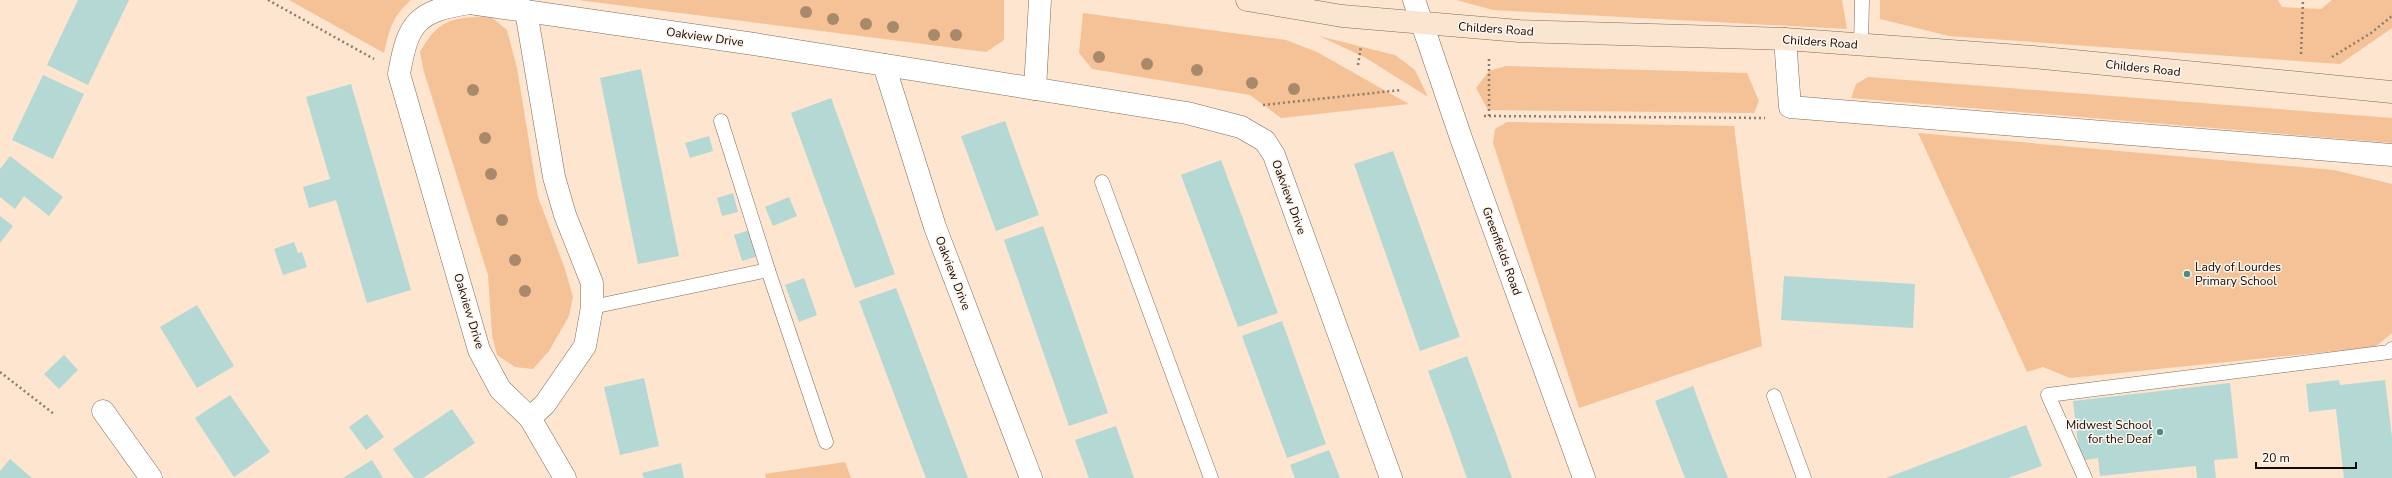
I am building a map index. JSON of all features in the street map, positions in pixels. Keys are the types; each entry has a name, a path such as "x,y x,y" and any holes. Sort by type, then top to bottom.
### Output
{"main road":[{"name":"Childers Road","path":"1247,0 1293,3 1342,16 1519,31 1785,39 2033,57 2392,92"}],"street":[{"path":"1035,89 1040,0"},
{"name":"Greenfields Road","path":"1414,0 1584,478"},
{"name":"Oakview Drive","path":"559,476 530,418 500,389 479,350 399,74 404,45 417,22 440,8 470,3 526,11 884,65 1187,113 1241,127 1265,141 1274,155 1391,478"},
{"path":"526,11 554,178 565,215 592,283 592,307 584,346 545,404 530,418"},
{"path":"1785,39 1790,106 2392,155"},
{"name":"Oakview Drive","path":"884,65 935,227 1031,478"},
{"path":"103,411 151,478"}],"lane":[{"path":"1861,45 1862,0"},
{"path":"721,120 768,270 826,442"},
{"path":"1102,182 1211,478"},
{"path":"592,307 768,270"},
{"path":"2085,478 2048,395 2389,352 2392,349"},
{"path":"1774,396 1804,478"}],"path":[{"path":"268,0 377,61"},
{"path":"2331,58 2371,33 2392,16"},
{"path":"1257,106 1402,90"},
{"path":"1489,116 1770,118 1790,106"},
{"path":"0,372 54,414"}],"shaded area":[{"path":"289,0 411,0 396,18 388,37 384,53"},
{"path":"578,0 1004,0 1004,40 986,52"},
{"path":"1456,0 1842,0 1847,29 1493,10"},
{"path":"1880,0 2278,0 2282,7 2321,9 2332,0 2392,0 2392,28 2340,64 1949,36 1880,19"},
{"path":"1083,13 1286,40 1317,52 1409,104 1281,118 1250,95 1092,69 1079,53"},
{"path":"490,16 507,30 517,68 538,197 565,269 573,297 569,316 549,351 533,369 515,367 497,355 492,335 488,275 424,72 420,52 434,32 448,22 457,19"},
{"path":"1319,36 1395,55 1415,70 1428,97 1366,58"},
{"path":"1506,66 1747,73 1759,101 1754,113 1488,110 1476,88 1489,71"},
{"path":"1868,77 2392,118 2392,143 1851,98 1856,84"},
{"path":"1507,122 1734,126 1762,346 1579,408 1493,143 1495,129"},
{"name":"Lady of Lourdes Primary School","path":"1918,133 2334,170 2392,184 2392,333 2375,347 2070,378 2043,367 2027,372"},
{"path":"845,462 851,478 766,478 765,474"}],"building":[{"path":"78,0 129,0 88,85 47,65"},
{"path":"641,69 679,256 638,264 600,78"},
{"path":"43,75 84,94 53,159 12,140"},
{"path":"351,84 411,290 367,303 336,200 309,208 303,187 330,179 306,97"},
{"path":"831,98 895,274 855,288 791,113"},
{"path":"1005,121 1039,215 996,231 961,136"},
{"path":"709,136 713,151 690,158 685,143"},
{"path":"1393,151 1460,337 1420,351 1354,164"},
{"path":"10,156 63,197 49,216 24,196 15,209 0,197 0,169"},
{"path":"1221,160 1278,313 1238,327 1181,175"},
{"path":"733,193 738,212 722,216 717,198"},
{"path":"789,197 797,216 773,226 765,207"},
{"path":"0,216 13,226 0,243"},
{"path":"1043,226 1108,413 1069,426 1004,240"},
{"path":"750,230 758,256 742,261 734,235"},
{"path":"294,242 298,253 302,252 307,267 283,275 274,249"},
{"path":"1784,276 1915,284 1913,328 1781,320"},
{"path":"804,278 817,315 799,322 785,285"},
{"path":"896,288 968,478 926,478 908,431 859,301"},
{"path":"197,305 234,366 197,388 160,327"},
{"path":"1282,321 1326,444 1287,458 1242,336"},
{"path":"64,355 78,370 59,389 44,374"},
{"path":"1467,356 1512,478 1467,478 1428,371"},
{"path":"644,378 659,446 620,455 604,387"},
{"path":"2339,380 2340,385 2385,380 2392,437 2392,478 2344,478 2336,409 2309,412 2306,384"},
{"path":"2230,383 2238,458 2214,460 2216,478 2197,478 2196,466 2100,476 2098,458 2080,461 2073,401"},
{"path":"1693,386 1728,478 1685,478 1655,401"},
{"path":"230,395 270,452 234,477 195,418"},
{"path":"452,409 475,443 423,478 414,478 393,449"},
{"path":"367,414 384,437 366,450 349,427"},
{"path":"2026,425 2042,466 2008,478 1886,478"},
{"path":"1116,426 1134,478 1089,478 1075,440"},
{"path":"1329,450 1340,478 1295,478 1290,465"},
{"path":"10,459 32,478 0,478 0,471"},
{"path":"372,460 383,478 343,478"},
{"path":"681,463 684,478 644,478 642,473"}],"place":[{"name":"Lady of Lourdes Primary School","path":"2187,274"},
{"name":"Midwest School for the Deaf","path":"2160,432"}]}
